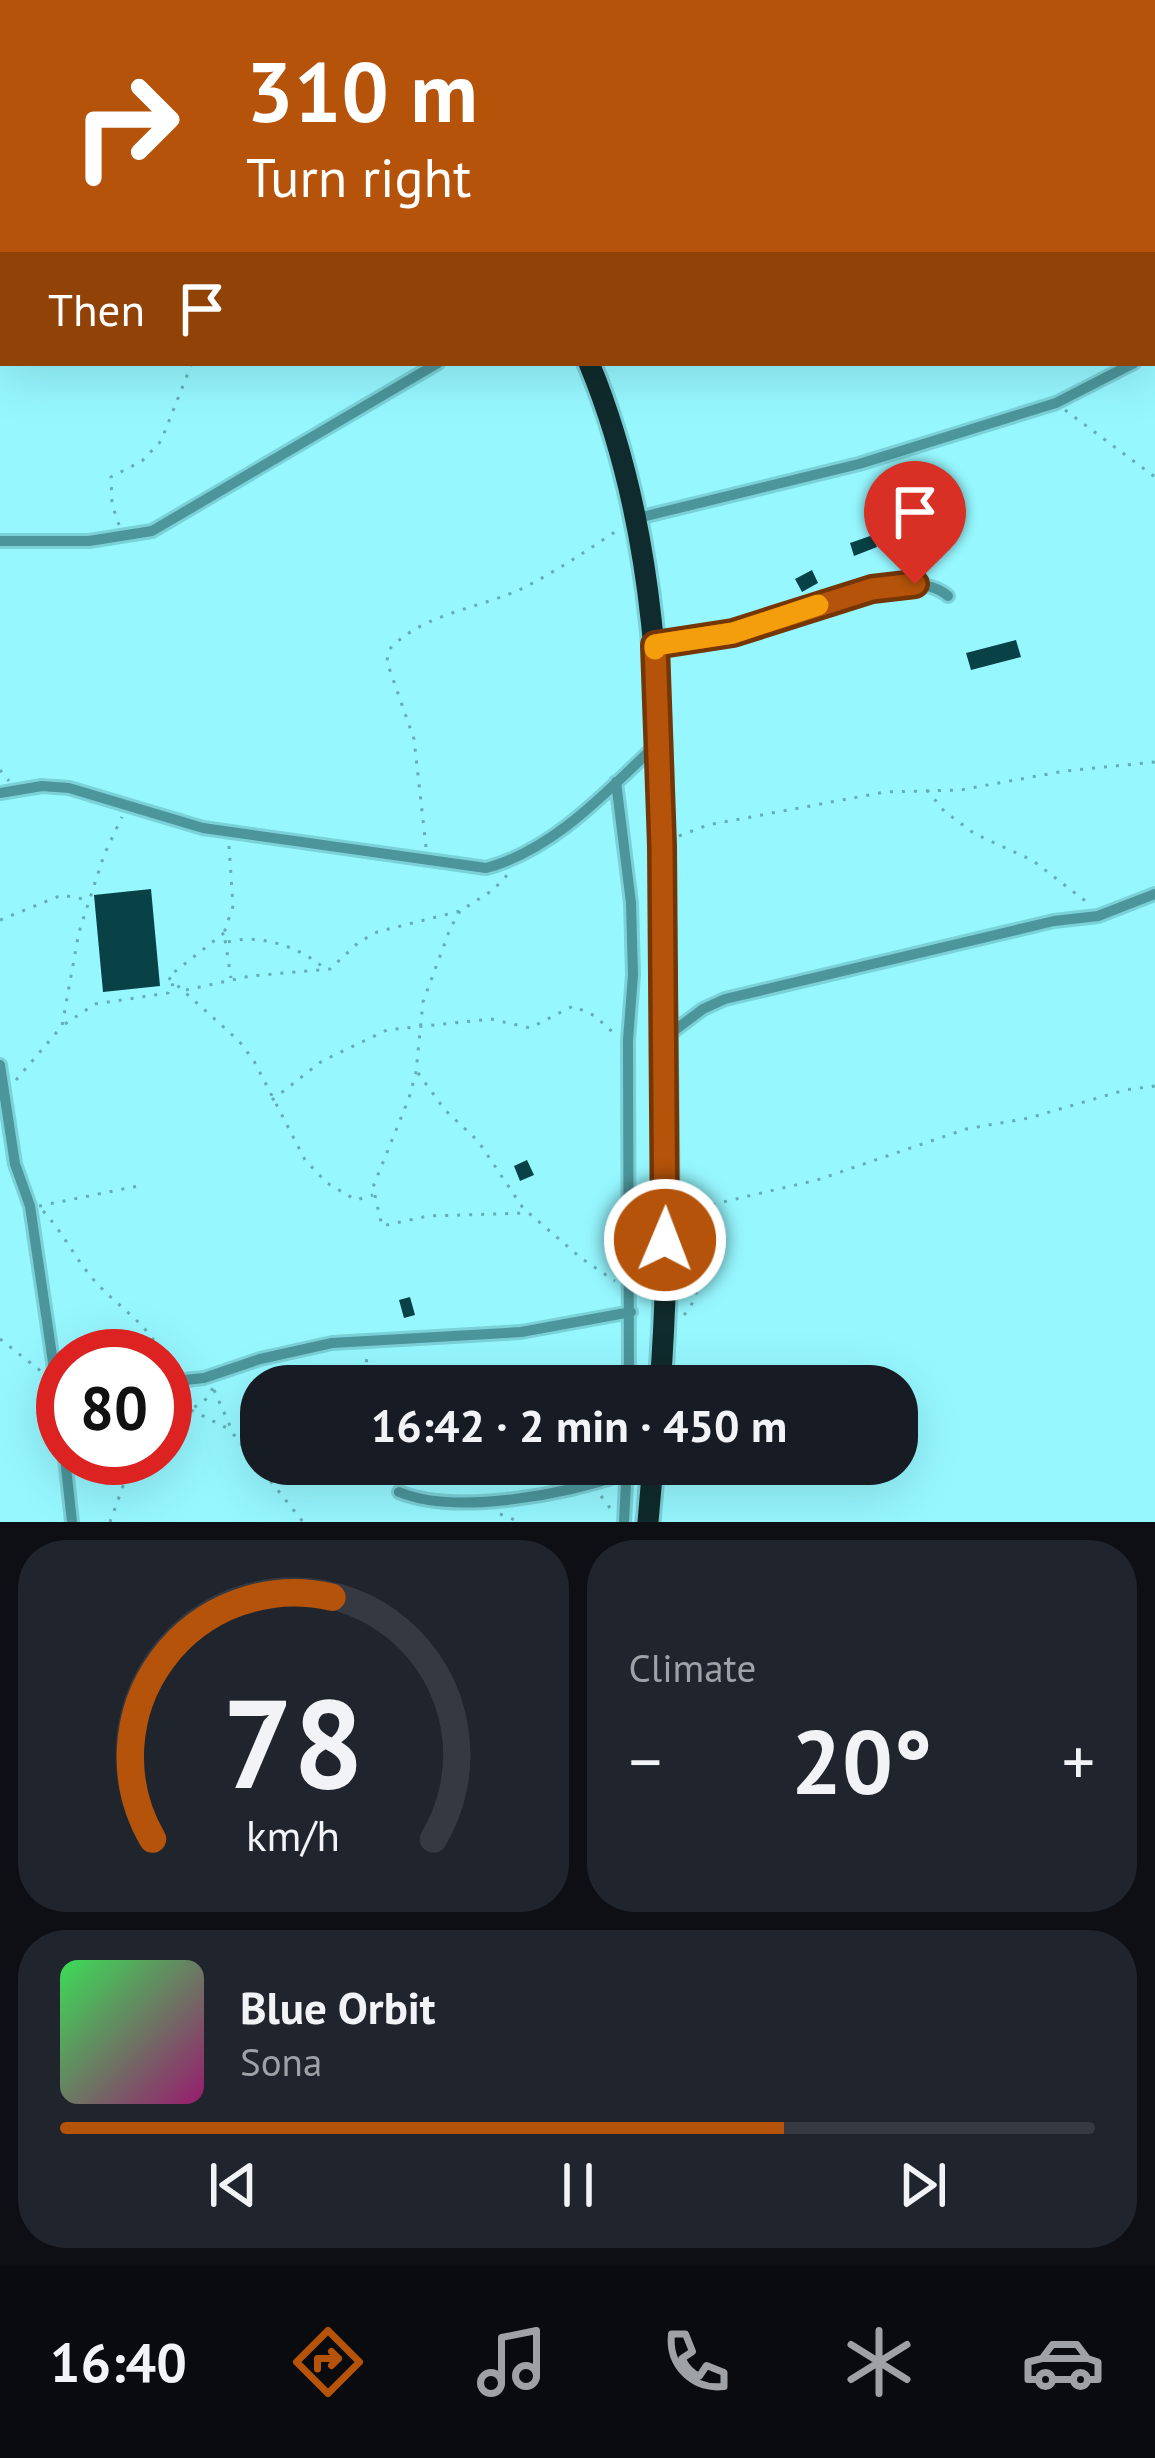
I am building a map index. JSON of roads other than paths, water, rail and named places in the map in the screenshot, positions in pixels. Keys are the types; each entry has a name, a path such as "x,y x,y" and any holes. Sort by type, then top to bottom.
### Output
{"highway":[{"path":"590,366 638,518 655,645 665,1038 662,1365"},
{"path":"648,1522 651,1485"}],"street":[{"path":"0,541 123,538 152,531 433,366"},
{"path":"638,518 859,464 1056,403 1128,366"},
{"path":"655,645 733,633 896,584 930,586 948,596"},
{"path":"0,793 42,786 69,788 228,832 486,868 527,853 659,742"},
{"path":"616,782 631,903 633,975 628,1046 630,1365"},
{"path":"665,1038 724,999 1054,921 1104,914 1155,894"},
{"path":"0,1064 15,1164 34,1206 50,1329"},
{"path":"192,1380 332,1343 521,1332 632,1312"},
{"path":"68,1485 72,1522"},
{"path":"399,1492 431,1503 484,1502 584,1485"},
{"path":"624,1522 626,1485"}]}
